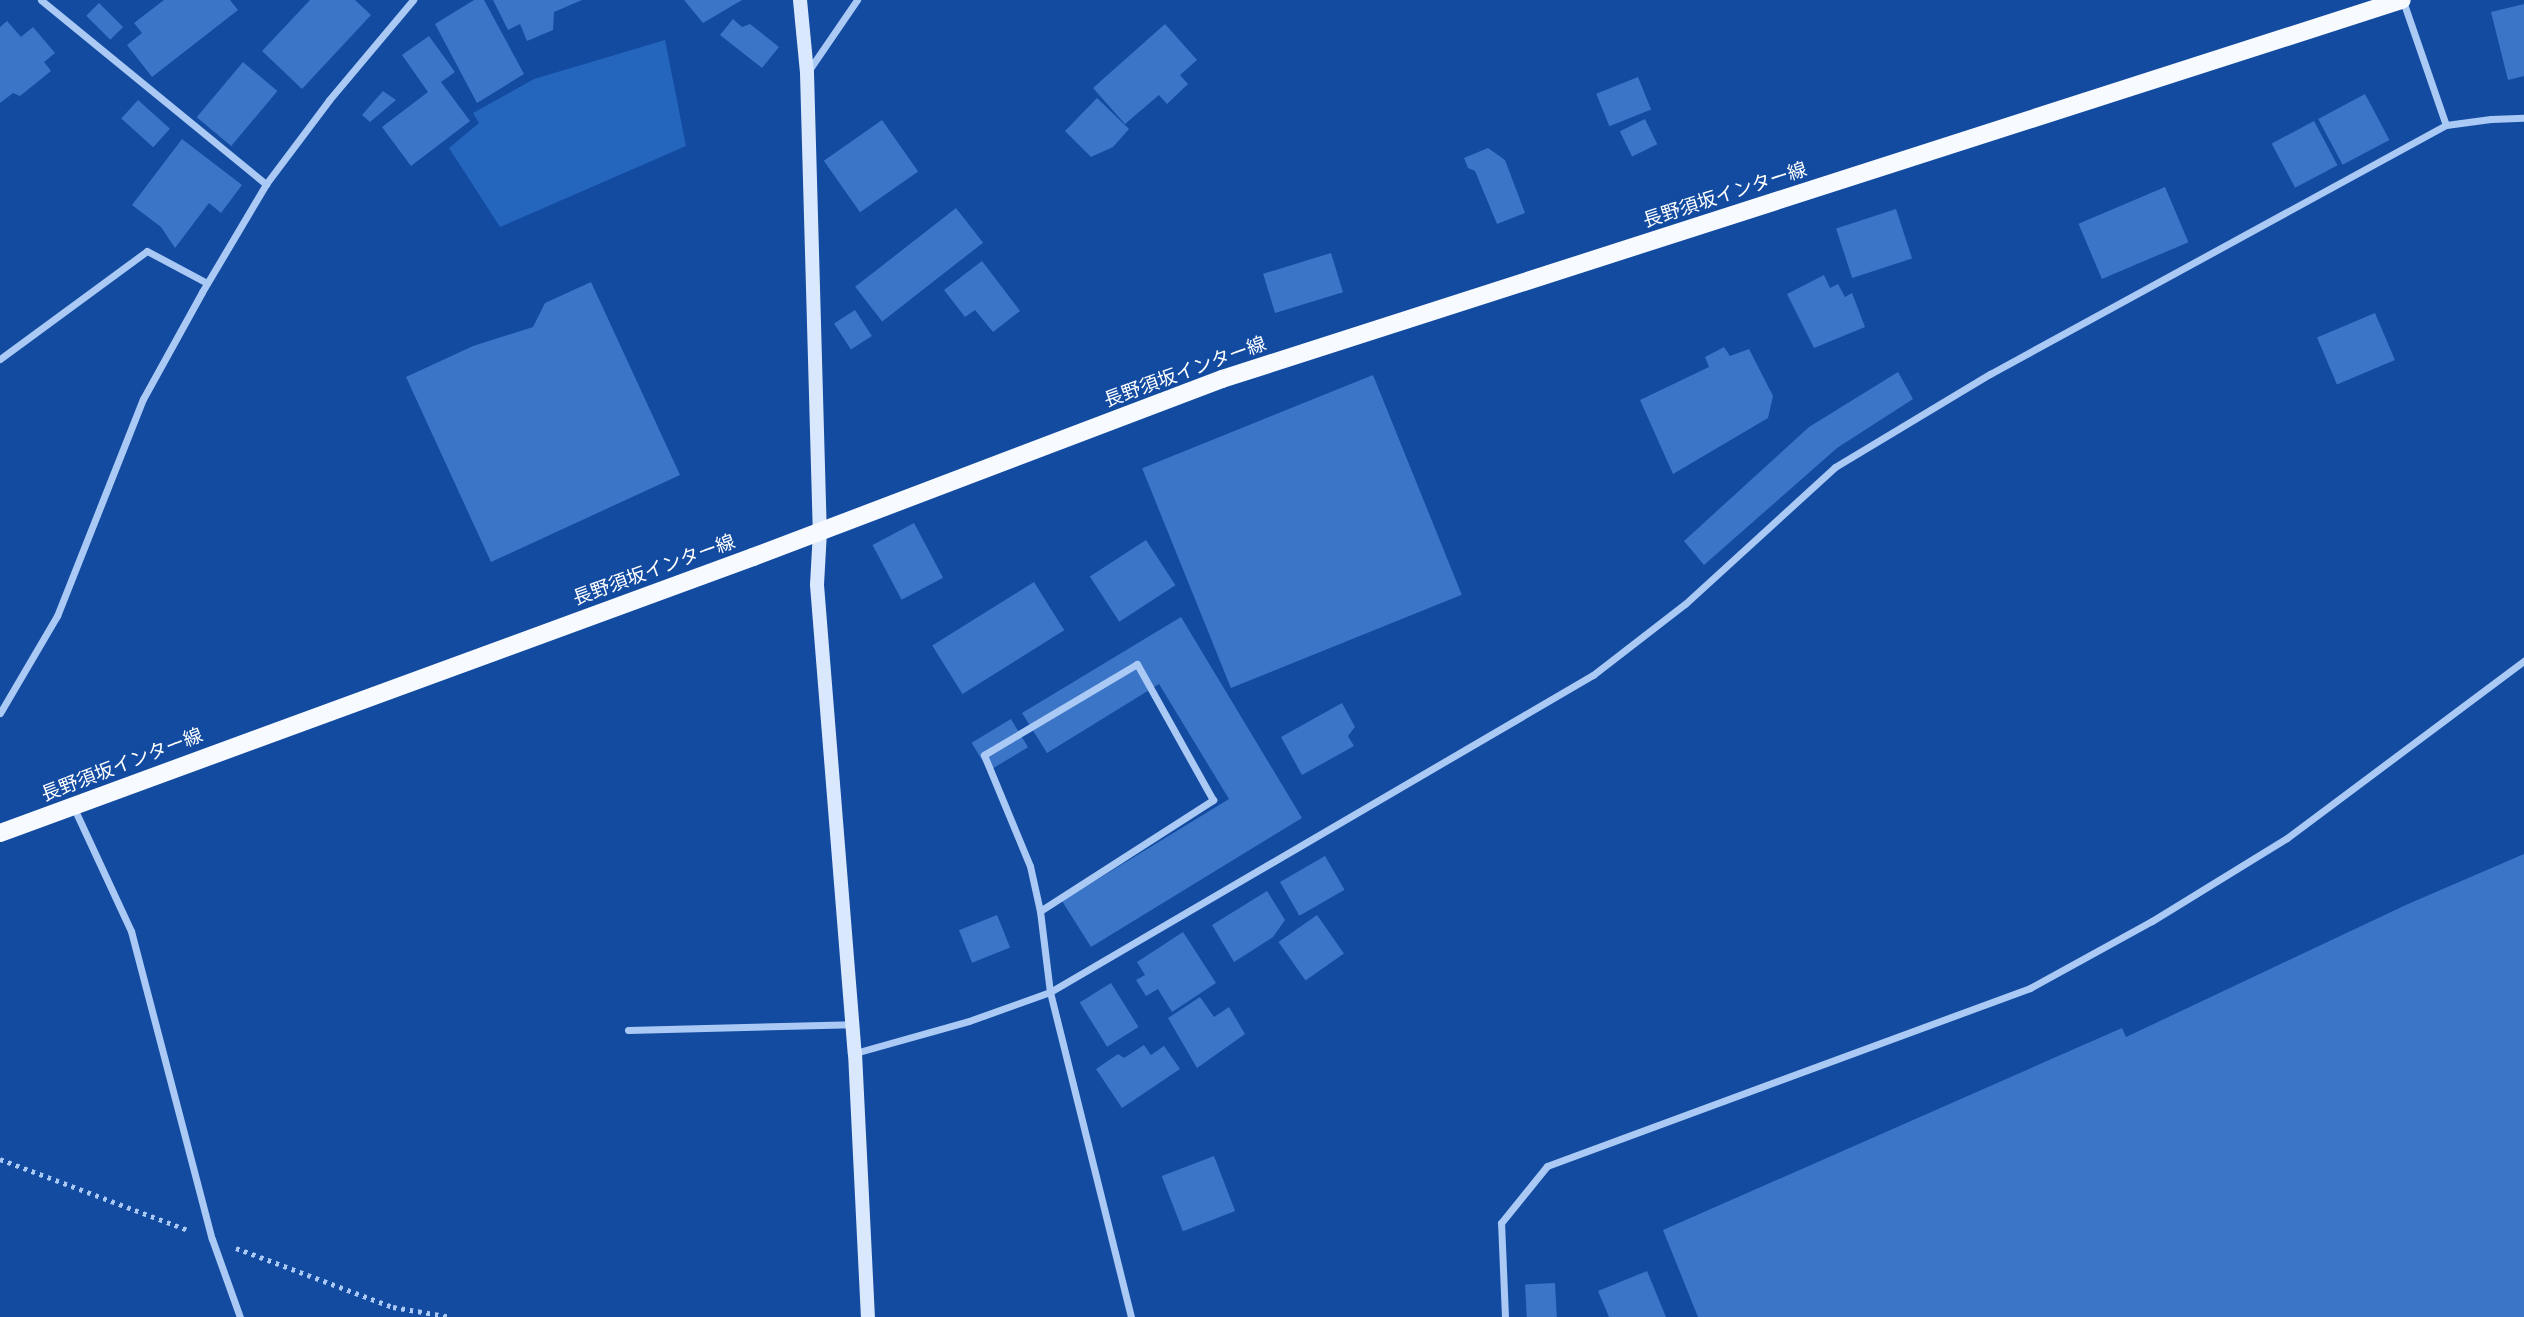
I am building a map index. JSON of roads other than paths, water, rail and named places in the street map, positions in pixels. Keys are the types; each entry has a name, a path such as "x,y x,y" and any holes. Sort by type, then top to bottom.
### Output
{"main road":[{"name":"長野須坂インター線","path":"0,833 820,531 1222,379 2403,0"}],"street":[{"path":"41,0 266,184"},
{"path":"0,713 57,616 143,399 207,283 266,184 329,100 413,0"},
{"path":"800,0 807,73 820,531 817,585 853,1024 868,1317"},
{"path":"807,73 857,0"},
{"path":"2403,0 2446,125"},
{"path":"855,1054 969,1021 1049,992 1593,675 1685,604 1835,467 1990,374 2446,125 2524,118"},
{"path":"0,359 146,251 207,283"},
{"path":"1505,1317 1501,1223 1547,1166 2030,988 2152,921 2287,838 2524,662"},
{"path":"1040,911 1213,800 1137,664 984,755 1030,866 1040,911 1049,992 1131,1317"},
{"path":"73,806 131,931 212,1239 240,1317"},
{"path":"628,1030 853,1024"}]}
